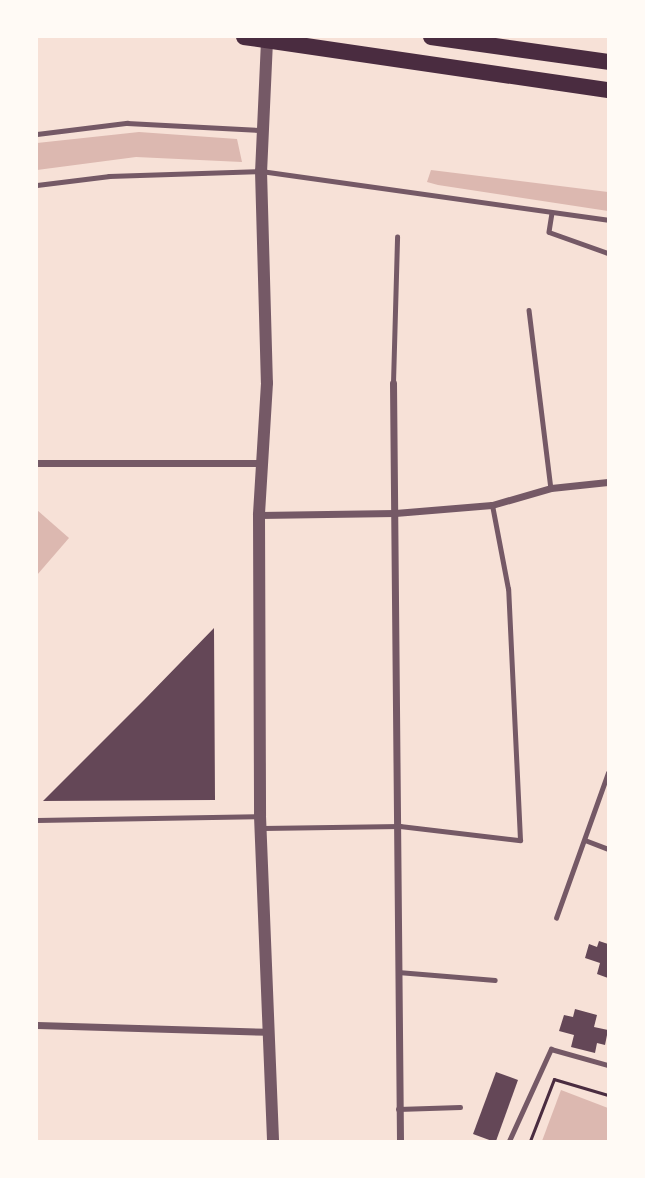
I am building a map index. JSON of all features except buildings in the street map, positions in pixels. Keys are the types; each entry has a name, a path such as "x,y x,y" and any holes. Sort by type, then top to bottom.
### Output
{"highway":[{"path":"244,37 608,90"},
{"path":"431,37 608,62"}],"street":[{"path":"267,41 261,130 267,383 259,515 261,822 273,1141"},
{"path":"393,383 400,826 397,972 400,1141"},
{"path":"37,463 261,463"},
{"path":"259,515 396,513 492,505 551,488 608,482"},
{"path":"37,1025 268,1032"}],"lane":[{"path":"37,134 127,123 261,130"},
{"path":"37,185 108,176 261,171 608,220"},
{"path":"552,213 549,232 608,253"},
{"path":"393,383 397,237"},
{"path":"528,310 551,488"},
{"path":"37,820 400,826 520,840 508,589 492,505"},
{"path":"556,918 608,773"},
{"path":"585,840 608,849"},
{"path":"397,972 495,980"},
{"path":"509,1141 551,1049 608,1065"},
{"path":"398,1109 460,1107"}],"path":[{"path":"530,1141 554,1079 608,1095"}],"shaded area":[{"path":"139,132 237,139 242,162 136,157 37,170 37,143"},
{"path":"431,170 608,192 608,211 438,185 427,182"},
{"path":"37,510 69,538 37,575"},
{"path":"561,1090 608,1108 608,1141 542,1141"}]}
